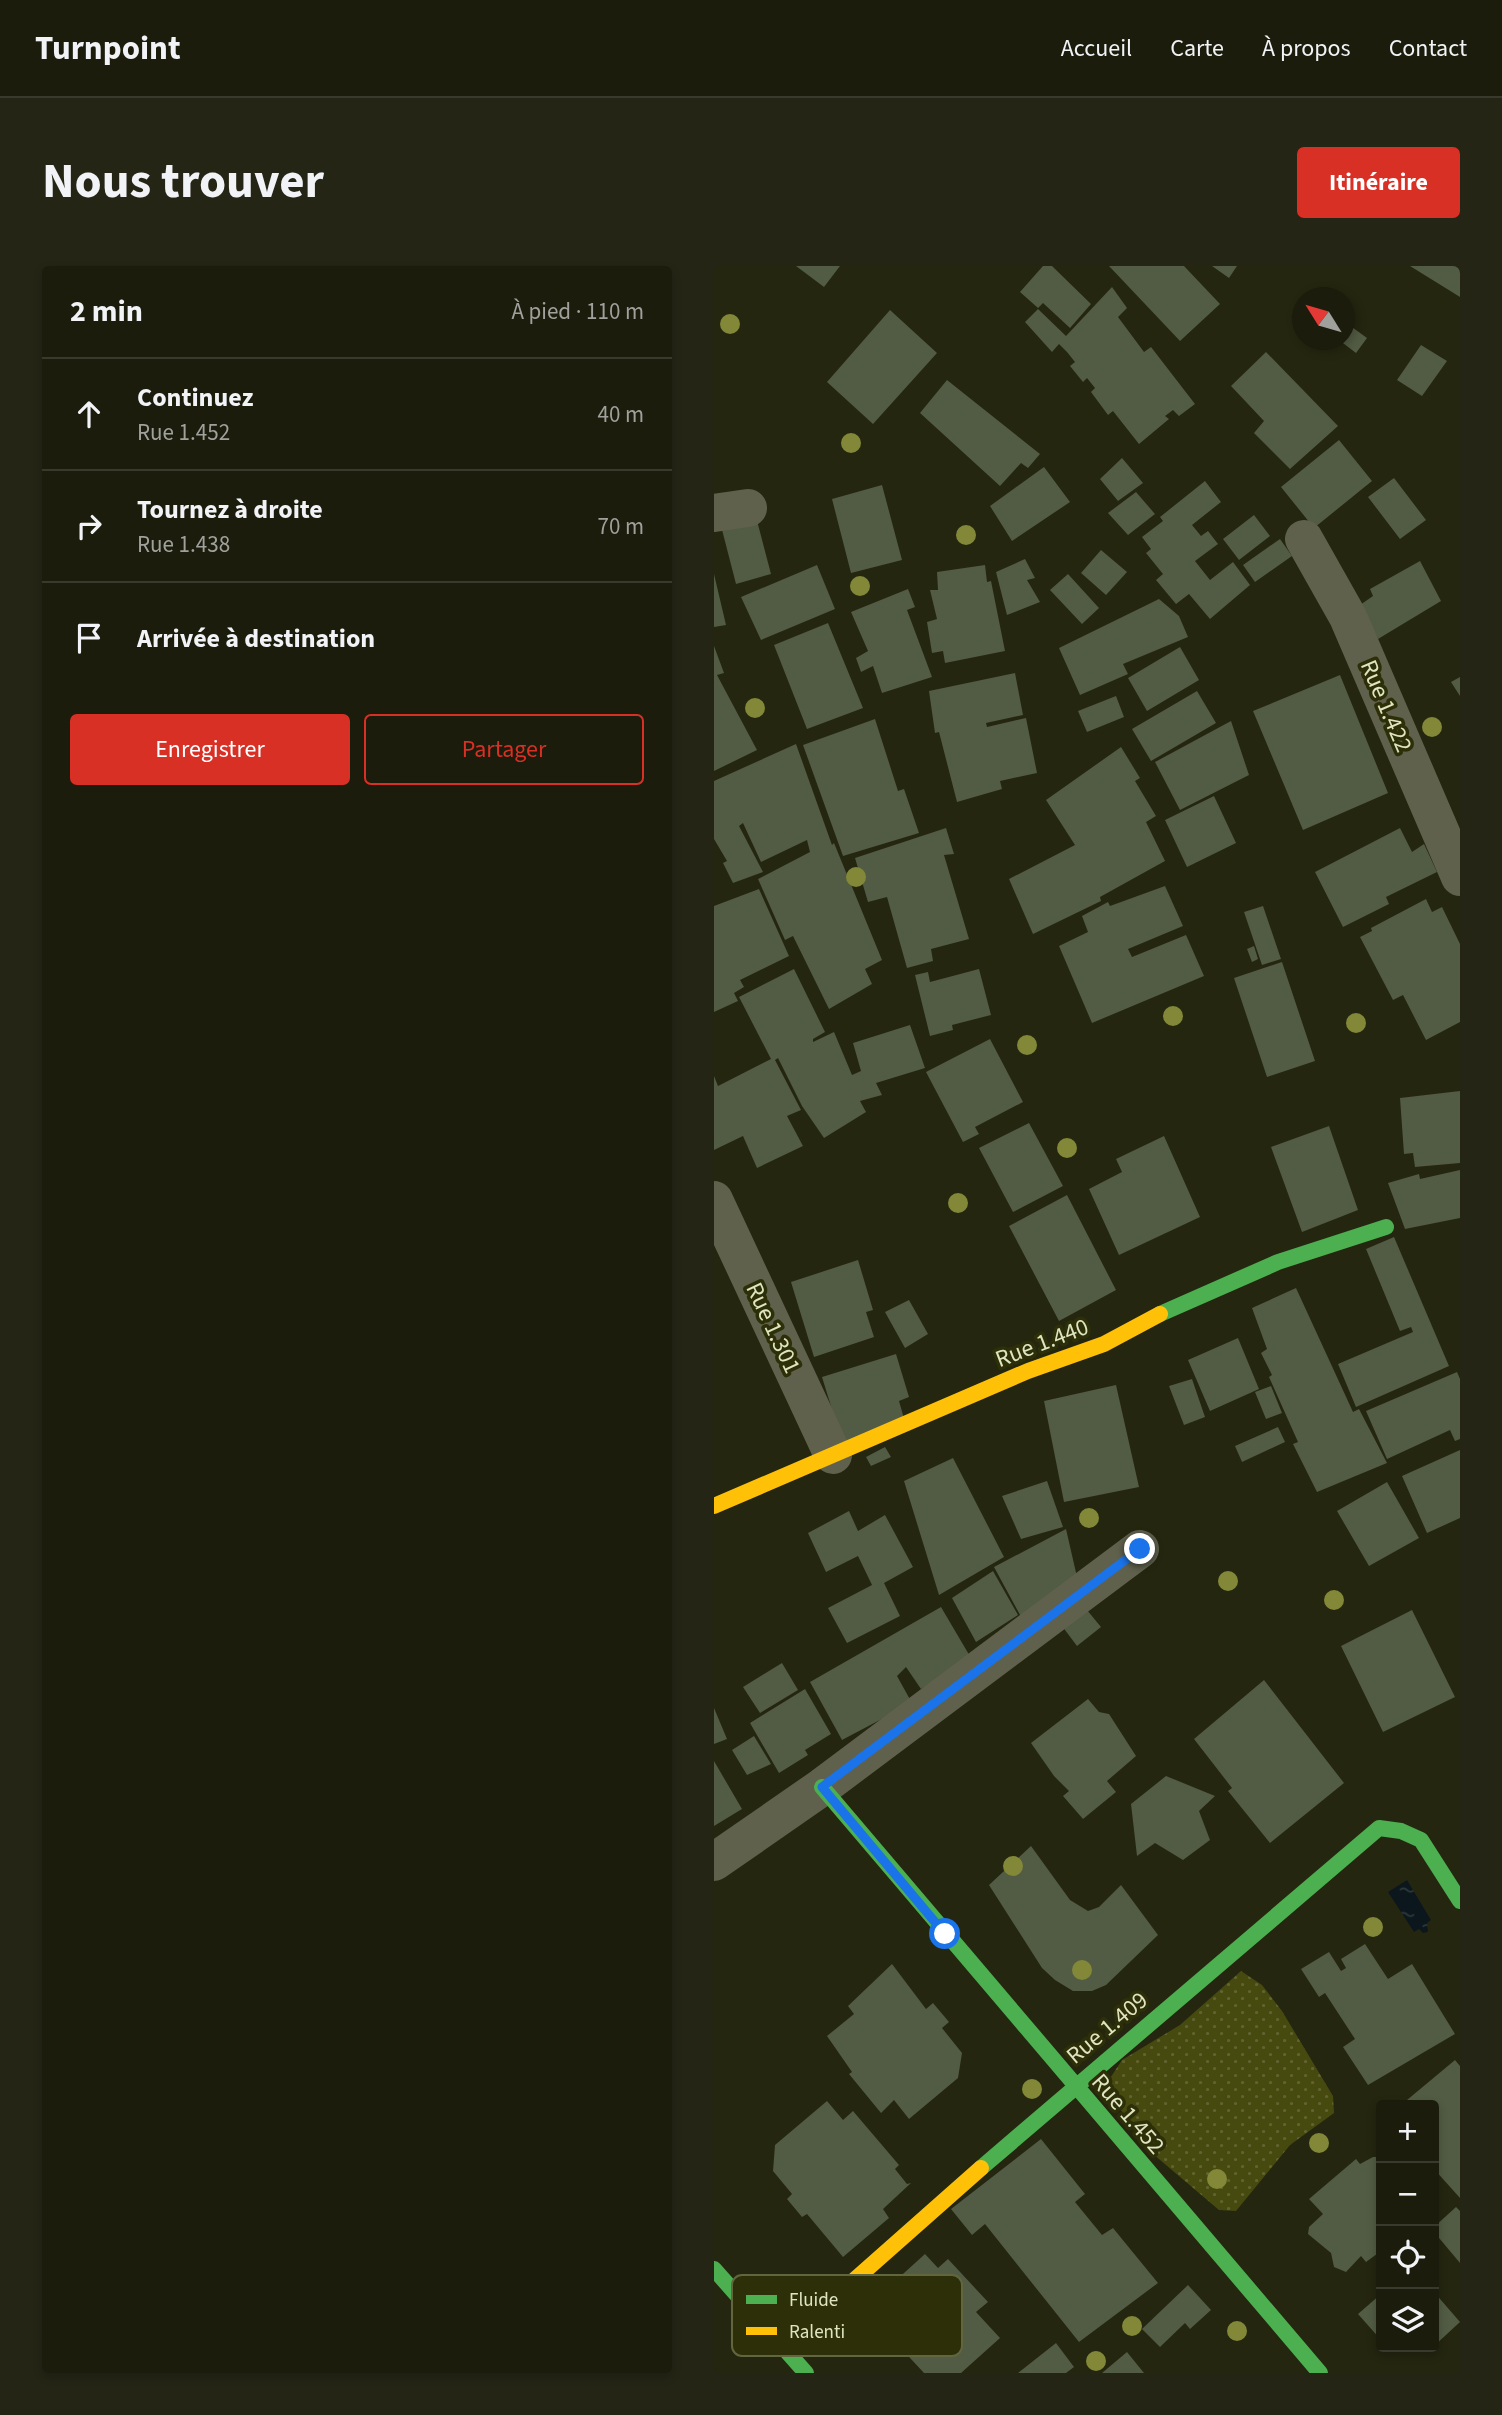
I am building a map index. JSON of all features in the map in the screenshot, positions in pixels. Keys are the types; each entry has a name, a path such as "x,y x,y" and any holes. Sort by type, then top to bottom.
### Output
{"street":[{"name":"Rue 1.422","path":"1304,539 1348,617 1460,877"},
{"name":"Rue 1.301","path":"714,1200 833,1455"},
{"name":"Rue 1.440","path":"714,1506 1028,1371 1104,1344 1182,1303 1278,1262 1387,1227"},
{"path":"714,1862 822,1787 1140,1549"},
{"name":"Rue 1.452","path":"822,1787 1321,2373"},
{"name":"Rue 1.409","path":"860,2275 1074,2086 1379,1828 1401,1831 1421,1840 1460,1901"},
{"path":"718,2282 732,2296"},
{"path":"791,2356 806,2373"}],"shaded area":[{"path":"1241,1971 1262,1985 1282,2011 1333,2096 1334,2113 1290,2145 1236,2211 1219,2210 1146,2148 1105,2086 1122,2060 1180,2025"}],"water":[{"path":"1407,1880 1431,1920 1427,1923 1428,1932 1423,1933 1419,1929 1414,1932 1388,1892"}],"building":[{"path":"796,266 840,266 824,287"},
{"path":"1043,266 1052,266 1091,304 1070,328 1043,303 1038,308 1020,292"},
{"path":"1109,266 1184,266 1220,304 1180,341"},
{"path":"1212,266 1237,266 1229,278"},
{"path":"1410,266 1460,266 1460,297"},
{"path":"1112,287 1127,308 1118,317 1144,352 1151,347 1195,404 1179,416 1173,410 1165,416 1169,419 1139,444 1113,411 1108,415 1091,392 1095,388 1087,378 1083,382 1070,366 1075,362 1067,352 1059,344 1052,352 1025,322 1038,309 1066,336"},
{"path":"890,310 937,353 873,424 827,382"},
{"path":"1355,329 1367,338 1356,353 1352,350 1355,350"},
{"path":"1421,345 1447,361 1422,396 1397,380"},
{"path":"1266,352 1338,426 1290,469 1254,433 1264,421 1231,386"},
{"path":"947,380 1040,454 1028,468 1021,463 1000,486 920,413"},
{"path":"1339,440 1372,481 1314,528 1281,487"},
{"path":"1122,458 1143,483 1118,501 1100,479"},
{"path":"1044,467 1070,502 1012,541 990,506"},
{"path":"1394,478 1426,520 1400,539 1368,497"},
{"path":"1205,481 1221,502 1192,525 1201,536 1208,531 1218,544 1195,561 1210,580 1233,562 1250,585 1210,619 1189,594 1176,604 1156,580 1163,574 1146,553 1151,549 1142,537 1163,521 1160,517"},
{"path":"882,485 902,560 851,573 832,499"},
{"path":"1136,492 1155,514 1128,535 1108,513"},
{"path":"755,513 771,574 736,584 720,522"},
{"path":"1254,515 1270,536 1239,560 1223,539"},
{"path":"1280,539 1292,556 1255,582 1243,565"},
{"path":"1101,550 1127,572 1106,595 1081,573"},
{"path":"1025,559 1035,578 1027,580 1040,602 1007,615 996,572"},
{"path":"1420,561 1441,601 1378,639 1360,605 1373,596 1370,589"},
{"path":"817,565 835,609 761,640 741,597"},
{"path":"985,565 987,582 991,581 1005,651 945,663 943,651 932,653 927,622 937,619 930,590 938,590 937,572"},
{"path":"714,574 726,625 714,627"},
{"path":"1068,574 1099,608 1082,624 1050,590"},
{"path":"908,589 915,607 907,610 932,677 882,693 873,666 861,672 856,658 868,651 851,612"},
{"path":"1159,599 1179,616 1188,637 1123,664 1128,674 1080,695 1059,648"},
{"path":"828,623 863,708 807,729 774,645"},
{"path":"714,646 724,673 717,675 757,750 714,771"},
{"path":"1180,647 1199,680 1147,711 1128,678"},
{"path":"1015,673 1023,715 986,723 987,727 1026,718 1037,773 1000,781 1002,789 957,802 939,732 935,733 929,691"},
{"path":"1340,675 1388,793 1303,830 1253,711"},
{"path":"1460,677 1460,696 1451,682"},
{"path":"1197,691 1216,723 1151,761 1132,729"},
{"path":"1116,696 1124,717 1087,732 1078,711"},
{"path":"875,719 898,791 904,789 919,833 843,856 803,745"},
{"path":"1231,721 1249,775 1180,810 1155,762"},
{"path":"796,744 832,845 834,843 882,960 865,969 872,984 829,1009 793,936 785,940 758,879 810,852 807,840 761,862 743,823 739,826 763,872 733,883 723,863 727,861 714,839 714,781"},
{"path":"1121,747 1140,778 1135,781 1156,816 1146,822 1165,861 1100,897 1101,901 1033,934 1009,879 1075,845 1046,800"},
{"path":"1214,796 1236,843 1187,867 1165,820"},
{"path":"946,828 954,854 944,855 969,939 931,949 933,961 907,968 887,897 868,902 855,858"},
{"path":"1400,828 1412,852 1424,844 1437,872 1386,897 1389,904 1343,927 1315,872"},
{"path":"1165,886 1183,926 1128,949 1132,957 1186,935 1204,976 1092,1023 1059,946 1088,932 1082,916 1108,902 1110,906"},
{"path":"759,889 789,956 740,980 744,987 734,993 738,1001 714,1012 714,906"},
{"path":"1426,899 1432,912 1442,907 1460,944 1460,1022 1426,1040 1403,995 1393,1000 1360,937 1372,931 1371,928"},
{"path":"1263,906 1281,959 1262,965 1244,912"},
{"path":"1254,946 1258,959 1252,962 1247,949"},
{"path":"1282,962 1315,1061 1267,1077 1234,978"},
{"path":"794,969 825,1032 813,1039 813,1042 834,1032 852,1075 861,1071 853,1043 910,1025 925,1068 876,1083 882,1095 860,1101 866,1112 824,1138 802,1106 778,1058 775,1060 801,1110 787,1116 803,1146 757,1168 743,1136 714,1150 714,1076 718,1086 771,1059 739,997"},
{"path":"979,969 991,1015 952,1025 953,1030 930,1036 915,975 928,972 930,982"},
{"path":"990,1039 1023,1102 975,1127 979,1134 963,1142 926,1072"},
{"path":"1460,1091 1460,1163 1415,1167 1413,1153 1404,1154 1400,1098"},
{"path":"1029,1123 1063,1186 1013,1212 979,1148"},
{"path":"1329,1126 1358,1210 1302,1232 1271,1147"},
{"path":"1164,1136 1200,1217 1119,1255 1089,1189 1122,1172 1116,1159"},
{"path":"1460,1170 1460,1218 1405,1229 1388,1183 1419,1174 1420,1179"},
{"path":"1067,1195 1116,1290 1059,1321 1009,1226"},
{"path":"1394,1237 1449,1366 1356,1407 1338,1364 1413,1332 1411,1327 1400,1331 1366,1249"},
{"path":"858,1260 873,1310 866,1312 874,1337 814,1357 791,1282"},
{"path":"1296,1288 1353,1412 1359,1409 1387,1463 1317,1492 1293,1444 1298,1442 1269,1377 1272,1375 1261,1353 1267,1349 1252,1308"},
{"path":"909,1300 928,1334 905,1348 885,1312"},
{"path":"1238,1338 1259,1389 1210,1411 1188,1360"},
{"path":"896,1354 909,1397 899,1401 905,1422 842,1442 822,1377"},
{"path":"1457,1372 1460,1379 1460,1439 1455,1441 1450,1430 1387,1459 1366,1411"},
{"path":"1192,1379 1205,1417 1184,1425 1169,1386"},
{"path":"1116,1385 1139,1487 1064,1502 1044,1401"},
{"path":"1271,1386 1282,1413 1266,1419 1255,1392"},
{"path":"1278,1427 1285,1442 1242,1462 1235,1446"},
{"path":"885,1447 891,1457 871,1466 866,1457"},
{"path":"1460,1450 1460,1518 1427,1533 1402,1476"},
{"path":"953,1458 1004,1557 939,1595 904,1481"},
{"path":"1047,1481 1063,1527 1021,1539 1002,1496"},
{"path":"1387,1482 1419,1538 1369,1566 1337,1511"},
{"path":"849,1511 858,1531 885,1515 913,1567 884,1583 900,1616 847,1643 828,1608 872,1585 858,1556 826,1572 808,1533"},
{"path":"1066,1529 1080,1590 1025,1624 994,1567"},
{"path":"993,1571 1018,1615 976,1642 952,1598"},
{"path":"1082,1604 1101,1627 1077,1646 1059,1622"},
{"path":"941,1607 971,1658 921,1689 906,1667 897,1676 912,1703 842,1740 810,1682"},
{"path":"1412,1610 1455,1697 1383,1732 1341,1646"},
{"path":"782,1663 798,1690 760,1713 743,1687"},
{"path":"1264,1680 1344,1783 1270,1843 1228,1791 1232,1788 1194,1739"},
{"path":"805,1689 831,1734 805,1750 808,1755 779,1773 750,1723"},
{"path":"1088,1699 1099,1712 1109,1714 1136,1756 1107,1781 1116,1792 1083,1819 1063,1796 1069,1791 1054,1776 1031,1743"},
{"path":"714,1708 727,1739 714,1744"},
{"path":"754,1736 771,1764 747,1775 732,1750"},
{"path":"714,1761 742,1809 714,1826"},
{"path":"1166,1776 1215,1796 1199,1811 1210,1840 1183,1860 1155,1843 1137,1856 1131,1804"},
{"path":"1031,1846 1070,1900 1088,1911 1099,1907 1121,1885 1158,1935 1106,1985 1092,1991 1073,1991 1055,1980 1042,1968 989,1885"},
{"path":"1365,1944 1388,1979 1412,1964 1455,2034 1368,2085 1343,2047 1355,2039 1325,1993 1319,1997 1301,1969 1329,1952 1341,1971 1346,1968 1341,1959"},
{"path":"892,1964 926,2009 933,2003 949,2022 942,2028 962,2053 958,2078 909,2119 894,2100 881,2113 849,2074 852,2072 827,2036 854,2014 848,2006"},
{"path":"1455,2060 1460,2066 1460,2198 1439,2175 1439,2100 1407,2100"},
{"path":"827,2101 843,2120 853,2111 899,2165 895,2169 907,2184 911,2183 883,2209 889,2218 843,2257 807,2214 802,2217 787,2199 792,2194 773,2171 775,2145"},
{"path":"1041,2139 1085,2194 1075,2202 1102,2235 1113,2228 1158,2283 1079,2342 985,2224 972,2235 951,2209"},
{"path":"1376,2157 1376,2255 1366,2262 1361,2256 1346,2272 1334,2267 1331,2253 1308,2234 1309,2227 1323,2214 1309,2199 1356,2159 1360,2164"},
{"path":"1456,2207 1460,2211 1460,2263 1439,2238 1439,2222"},
{"path":"925,2254 938,2268 948,2259 988,2302 976,2312 1000,2338 961,2373 924,2373 908,2356 962,2356 962,2275 902,2275"},
{"path":"1188,2285 1211,2310 1190,2329 1185,2323 1160,2347 1142,2329"},
{"path":"1376,2298 1376,2334 1358,2314"},
{"path":"1439,2298 1460,2322 1439,2341"},
{"path":"1056,2343 1074,2367 1066,2373 1018,2373"},
{"path":"1127,2352 1144,2373 1102,2373"}],"traffic: fast":[{"path":"1160,1314 1278,1262 1386,1227"},
{"path":"822,1787 1320,2373"},
{"path":"981,2168 1379,1828 1401,1831 1421,1840 1460,1901"},
{"path":"714,2269 732,2289"},
{"path":"791,2356 806,2373"}],"traffic: slow":[{"path":"714,1506 1028,1371 1104,1344 1160,1314"},
{"path":"860,2275 981,2168"}],"route":[{"path":"945,1934 822,1787 1140,1549"}]}
